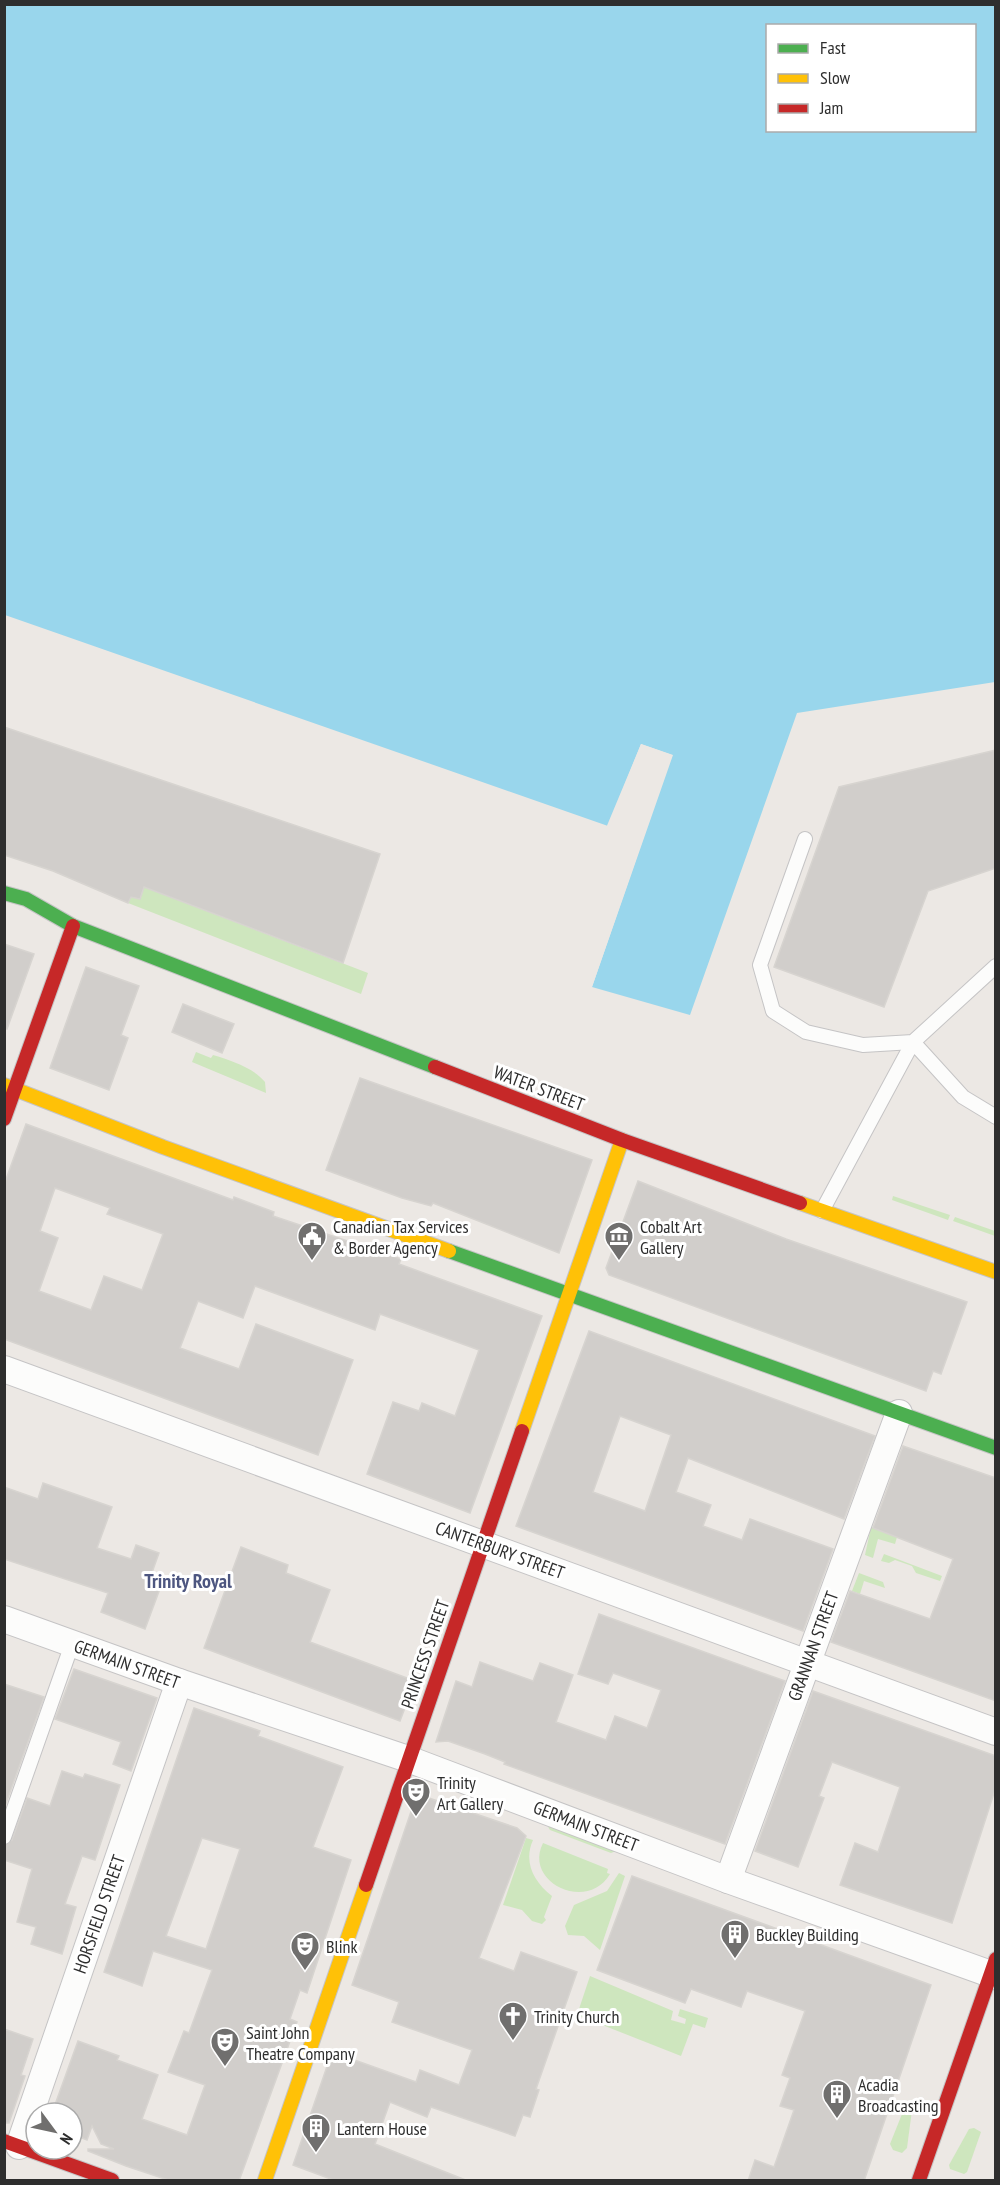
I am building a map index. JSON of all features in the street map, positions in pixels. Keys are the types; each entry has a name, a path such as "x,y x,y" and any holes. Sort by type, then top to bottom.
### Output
{"street":[{"name":"WATER STREET","path":"4,892 26,899 73,926 622,1140 996,1272"},
{"name":"WATER STREET","path":"28,919 73,926"},
{"path":"4,1119 10,1087 73,926"},
{"path":"10,1087 163,1147 996,1448"},
{"name":"PRINCESS STREET","path":"265,2181 622,1140"},
{"name":"CANTERBURY STREET","path":"4,1369 996,1732"},
{"name":"GRANNAN STREET","path":"728,1880 899,1413"},
{"name":"GERMAIN STREET","path":"4,1619 178,1682 408,1759 728,1880 994,1970"},
{"name":"HORSFIELD STREET","path":"12,2144 178,1682"},
{"path":"919,2181 994,1970"},
{"path":"12,2144 112,2181"}],"lane":[{"path":"805,839 760,965 773,1011 806,1032 864,1045 913,1042"},
{"path":"822,1211 913,1042 996,966"},
{"path":"913,1042 963,1097 996,1117"},
{"path":"4,1837 72,1644"}],"green space":[{"path":"144,887 368,973 361,994 128,903 131,897 140,899"},
{"path":"196,1052 211,1058 213,1055 220,1057 248,1069 265,1082 266,1093 192,1062"},
{"path":"893,1196 950,1215 948,1220 892,1200"},
{"path":"955,1217 995,1231 995,1236 953,1221"},
{"path":"871,1527 897,1537 895,1544 878,1539 873,1558 865,1555"},
{"path":"884,1554 942,1576 940,1581 916,1573 912,1566 895,1560 889,1563 881,1561"},
{"path":"859,1573 883,1582 885,1588 864,1581 860,1594 852,1591"},
{"path":"547,1825 616,1851 611,1853 550,1830"},
{"path":"526,1838 533,1840 529,1856 535,1878 552,1896 544,1917 546,1920 542,1924 532,1921 522,1910 503,1905"},
{"path":"543,1843 608,1869 607,1873 610,1874 600,1885 587,1891 573,1892 560,1888 549,1880 542,1870 539,1857"},
{"path":"619,1873 625,1876 600,1950 584,1936 568,1935 565,1926 574,1905 607,1891"},
{"path":"590,1976 673,2011 671,2020 685,2024 686,2019 678,2016 680,2009 708,2018 705,2028 693,2024 681,2056 577,2015"},
{"path":"906,2104 912,2110 907,2148 902,2153 893,2150 890,2144"},
{"path":"974,2128 981,2132 967,2172 964,2174 950,2169 949,2165 969,2129"}],"water":[{"path":"5,5 995,5 995,682 797,713 690,1015 592,987 672,755 641,744 608,826 5,615"}],"pier":[{"path":"641,744 673,755 592,987 590,985 669,757 643,748 610,827 606,828"}],"building":[{"path":"4,727 380,854 343,963 144,887 140,899 131,897 128,903 53,871 4,855"},
{"path":"996,750 996,868 928,891 884,1007 774,967 839,787"},
{"path":"4,944 34,954 7,1029 4,1028"},
{"path":"86,967 139,986 121,1035 128,1038 109,1090 50,1068"},
{"path":"183,1004 234,1024 222,1053 172,1032"},
{"path":"360,1078 592,1160 559,1253 433,1203 431,1206 402,1198 326,1170"},
{"path":"26,1124 233,1200 234,1197 274,1212 273,1216 401,1259 399,1264 542,1316 470,1513 367,1474 393,1402 419,1411 422,1403 455,1416 479,1350 380,1314 375,1330 255,1286 243,1318 198,1301 180,1348 239,1369 256,1324 353,1360 318,1455 4,1339 4,1185","holes":["55,1188 110,1208 107,1214 163,1234 142,1290 104,1276 91,1310 39,1291 58,1238 40,1231"]},
{"path":"638,1181 786,1239 967,1302 941,1374 933,1371 926,1391 609,1275 606,1268"},
{"path":"589,1331 875,1436 844,1519 688,1458 676,1492 711,1505 703,1526 742,1540 750,1519 833,1549 803,1631 516,1526","holes":["620,1416 671,1435 645,1511 593,1492"]},
{"path":"903,1446 996,1478 996,1701 831,1642 850,1591 930,1619 953,1559 873,1528"},
{"path":"43,1483 112,1507 97,1548 131,1559 136,1545 159,1553 149,1581 161,1586 145,1629 101,1612 108,1593 4,1559 4,1487 38,1499"},
{"path":"241,1547 288,1565 286,1573 330,1590 310,1642 415,1681 400,1721 204,1648"},
{"path":"599,1614 785,1681 725,1844 504,1764 505,1762 485,1754 448,1741 436,1742 456,1681 472,1687 480,1662 533,1681 540,1663 573,1675 556,1722 606,1740 615,1716 647,1728 661,1690 613,1673 608,1684 578,1674"},
{"path":"74,1669 157,1698 131,1771 113,1764 121,1742 55,1719"},
{"path":"4,1684 44,1697 4,1809"},
{"path":"813,1691 996,1756 996,1787 952,1923 840,1885 855,1843 878,1852 900,1787 832,1762 819,1796 824,1798 798,1867 755,1851"},
{"path":"194,1708 260,1731 258,1736 343,1767 313,1847 351,1860 307,1993 300,1990 290,2019 297,2022 239,2181 171,2181 88,2151 88,2149 114,2149 101,2144 92,2126 87,2140 84,2139 84,2101 56,2101 78,2041 119,2056 117,2060 158,2075 142,2119 187,2135 205,2085 168,2072 184,2031 189,2033 212,1970 153,1951 142,1986 104,1972","holes":["202,1838 240,1849 206,1949 166,1936"]},
{"path":"62,1771 83,1778 85,1774 120,1785 95,1860 82,1856 65,1904 76,1907 62,1954 31,1944 36,1927 17,1922 32,1869 4,1860 4,1846 12,1840 27,1798 50,1806"},
{"path":"417,1794 517,1828 526,1836 479,1958 514,1971 521,1952 577,1972 536,2089 539,2090 530,2117 523,2115 515,2136 431,2107 427,2117 390,2102 375,2144 468,2181 336,2181 293,2165 332,2052 416,2082 420,2070 459,2085 472,2050 392,2022 399,2002 352,1985"},
{"path":"632,1876 931,1985 864,2181 748,2181 755,2160 774,2167 794,2110 780,2106 790,2078 782,2075 805,2011 747,1991 741,2007 691,1989 685,2003 597,1970"},
{"path":"4,2029 33,2039 21,2075 25,2076 9,2123 4,2123"}],"traffic: fast":[{"path":"4,893 26,899 73,926 435,1067"},
{"path":"449,1251 996,1448"}],"traffic: slow":[{"path":"4,1085 163,1147 449,1251"},
{"path":"522,1431 622,1140"},
{"path":"800,1203 996,1272"},
{"path":"265,2180 366,1885"}],"traffic: jam":[{"path":"4,1119 73,926"},
{"path":"435,1067 622,1140 800,1203"},
{"path":"366,1885 522,1431"},
{"path":"919,2180 996,1959"},
{"path":"4,2141 112,2180"}],"place":[{"name":"Canadian Tax Services & Border Agency","path":"312,1262"},
{"name":"Cobalt Art Gallery","path":"619,1262"},
{"name":"Trinity Art Gallery","path":"416,1818"},
{"name":"Buckley Building","path":"735,1960"},
{"name":"Blink","path":"305,1972"},
{"name":"Trinity Church","path":"513,2042"},
{"name":"Saint John Theatre Company","path":"225,2068"},
{"name":"Acadia Broadcasting","path":"837,2120"},
{"name":"Lantern House","path":"316,2154"}],"district":[{"name":"Trinity Royal","path":"188,1581"}]}
